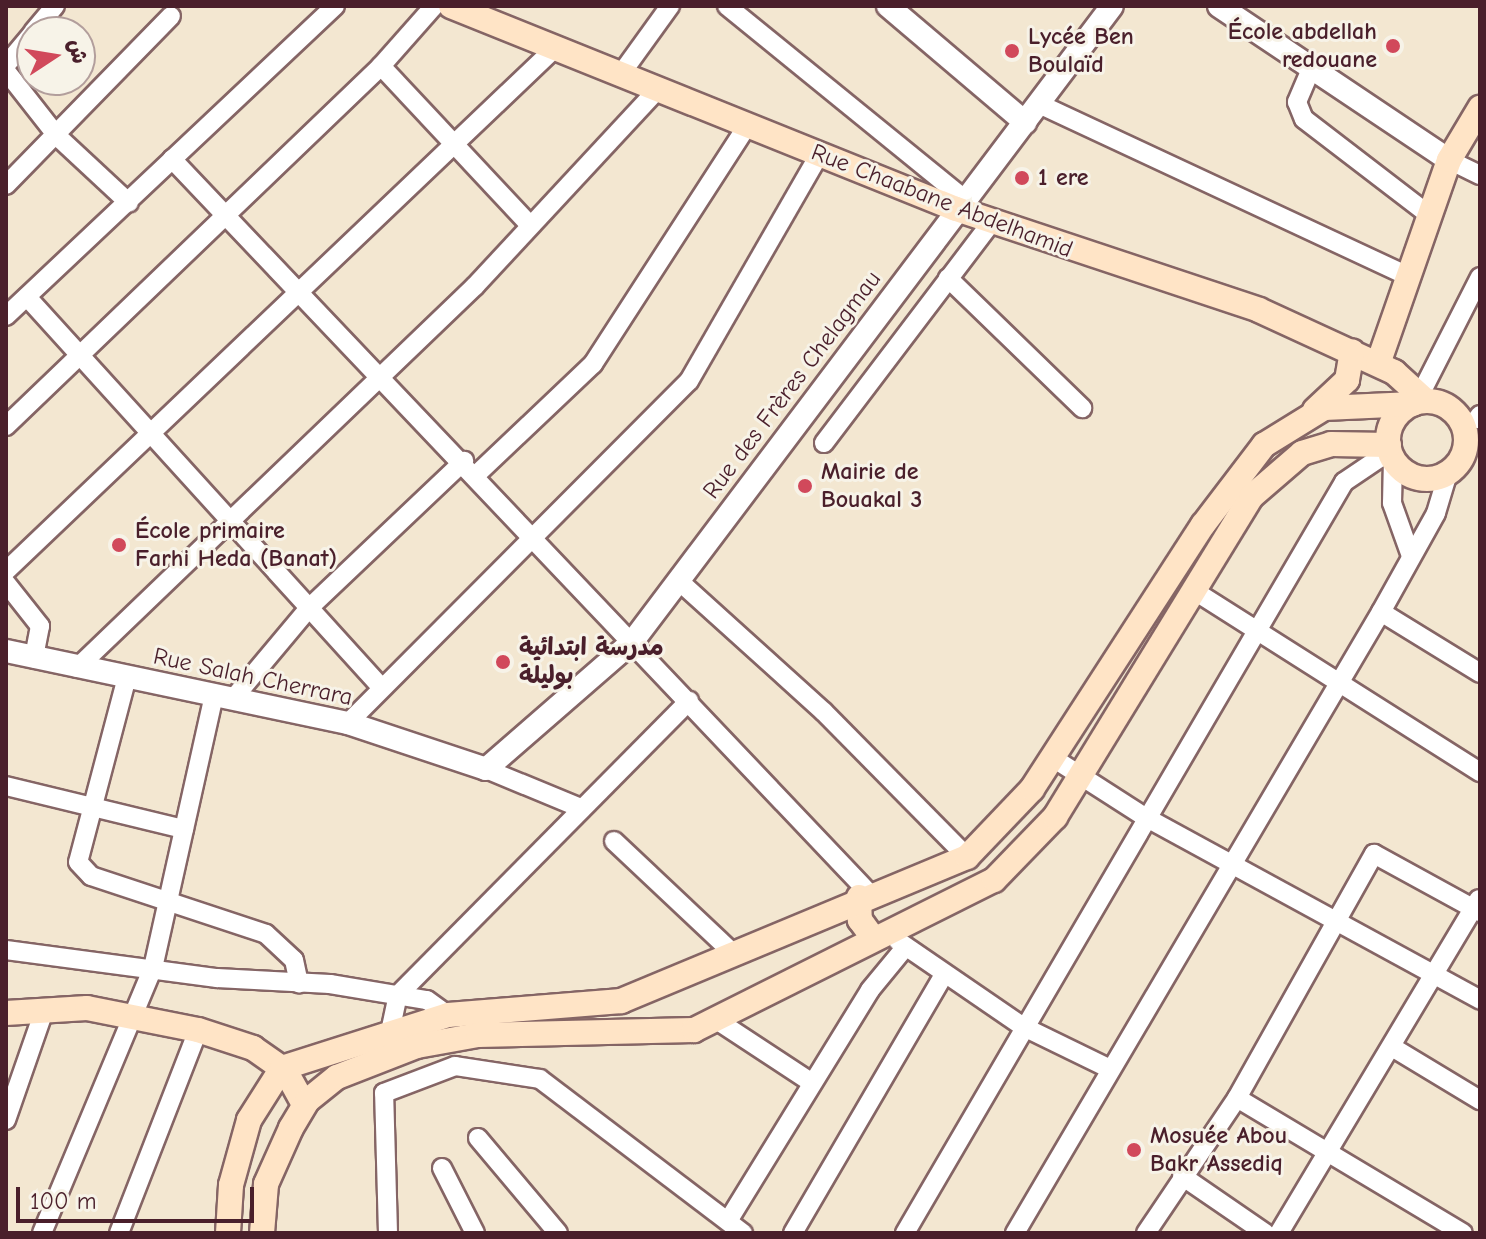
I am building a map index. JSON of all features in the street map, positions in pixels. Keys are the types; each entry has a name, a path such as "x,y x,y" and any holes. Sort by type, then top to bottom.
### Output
{"main road":[{"name":"Rue Chaabane Abdelhamid","path":"451,6 553,50 659,88 819,155 960,204 992,222 1259,310 1363,357 1420,399 1474,418"},
{"path":"227,1232 242,1144 258,1096 282,1068 448,1015 621,1001 735,955 864,895 967,857 998,830 1053,758 1247,464 1347,380 1363,357 1408,276 1449,160 1480,108"},
{"path":"1363,357 1390,446 1418,478 1462,470 1474,418"},
{"path":"1310,414 1377,402 1420,399"},
{"path":"1390,446 1420,399"},
{"path":"262,1233 266,1184 279,1155 304,1104 337,1077 379,1059 478,1035 641,1036 718,1021 894,936 1017,861 1079,776 1193,590 1272,474 1331,444 1390,446"},
{"path":"893,885 894,936"},
{"path":"864,895 860,920 894,936"},
{"path":"6,1013 133,1014 198,1030 282,1068 304,1104"},
{"path":"242,1144 279,1155"}],"street":[{"path":"7,314 129,203 335,6"},
{"path":"6,426 224,212 381,66 434,6"},
{"path":"621,74 670,6"},
{"path":"727,6 960,204"},
{"path":"888,6 1032,113 1408,276"},
{"name":"Rue des Frères Chelagmau","path":"486,769 633,641 1112,6"},
{"path":"1219,6 1449,160 1480,175"},
{"path":"6,185 171,16"},
{"path":"6,571 553,50"},
{"path":"381,66 530,225"},
{"path":"6,68 57,136 129,203"},
{"path":"1311,69 1297,102 1304,119 1429,215"},
{"path":"77,668 226,520 381,377 659,88"},
{"path":"42,1233 153,968 170,904 184,829 223,697 309,608 593,364 747,126"},
{"path":"348,723 381,687 663,412 710,353 819,155"},
{"path":"172,159 536,536 864,895"},
{"path":"824,443 992,222"},
{"path":"1420,399 1480,277"},
{"path":"948,278 1082,408"},
{"path":"27,297 154,429 226,520 381,687"},
{"path":"1390,446 1392,503 1411,556"},
{"path":"905,1233 1022,1026 1145,817 1260,631 1344,482 1390,446"},
{"path":"1015,1233 1462,470"},
{"path":"679,581 824,712 967,857"},
{"path":"6,583 40,626 34,658"},
{"path":"1193,590 1480,772"},
{"path":"1381,612 1480,673"},
{"name":"Rue Salah Cherrara","path":"6,651 348,723 486,769"},
{"path":"127,677 79,850 83,869 170,904 266,934 294,960 299,983"},
{"path":"390,1032 398,995 578,807 689,701"},
{"path":"1053,758 1145,817 1480,1000"},
{"path":"486,769 578,807"},
{"path":"6,786 184,829"},
{"path":"614,841 735,955"},
{"path":"1146,1233 1237,1098 1334,920 1376,852 1478,906 1432,975 1279,1233"},
{"path":"384,1093 455,1066 540,1079 731,1228 894,936 942,978 1022,1026 1110,1069"},
{"path":"6,950 398,995 427,1000 448,1015"},
{"path":"793,1233 942,978"},
{"path":"6,1120 44,1011"},
{"path":"718,1021 811,1082"},
{"path":"119,1233 198,1030"},
{"path":"1392,1047 1480,1100"},
{"path":"379,1059 384,1093 388,1233"},
{"path":"1237,1098 1331,1149 1463,1233"},
{"path":"478,1138 558,1233"},
{"path":"442,1168 475,1233"},
{"path":"1182,1176 1265,1233"}],"place":[{"name":"École abdellah redouane","path":"1393,46"},
{"name":"Lycée Ben Boulaïd","path":"1012,51"},
{"name":"1 ere","path":"1022,178"},
{"name":"Mairie de Bouakal 3","path":"805,486"},
{"name":"École primaire Farhi Heda (Banat)","path":"119,545"},
{"name":"مدرسة ابتدائية بوليلة","path":"503,662"},
{"name":"Mosuée Abou Bakr Assediq","path":"1134,1150"}]}
